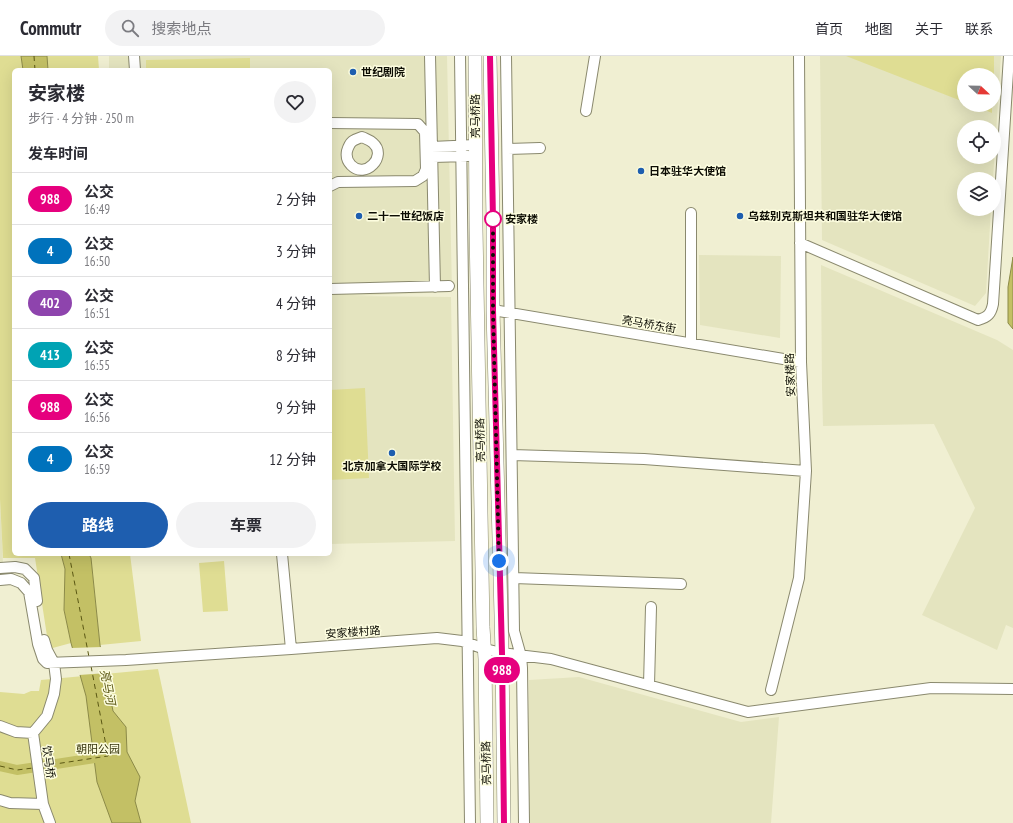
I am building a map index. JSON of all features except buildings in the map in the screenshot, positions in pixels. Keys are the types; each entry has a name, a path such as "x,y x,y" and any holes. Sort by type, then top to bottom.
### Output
{"main road":[{"name":"亮马桥路","path":"475,56 475,150 487,823"},
{"name":"亮马桥路","path":"490,56 493,310 502,653 504,823"}],"street":[{"path":"134,56 135,68"},
{"path":"430,56 430,156 436,287"},
{"path":"460,56 470,823"},
{"path":"506,56 514,631 521,656 522,668 524,823"},
{"path":"586,111 595,56"},
{"name":"安家楼路","path":"771,690 799,578 806,471 801,362 799,56"},
{"path":"800,243 978,320 991,312 993,304 1009,56"},
{"path":"332,123 418,124 425,132 425,138 430,156 423,176 415,181 338,182 332,185"},
{"path":"425,138 430,156"},
{"path":"508,149 540,148"},
{"path":"430,156 475,150"},
{"path":"691,214 691,343"},
{"path":"332,290 449,286"},
{"name":"亮马桥东街","path":"493,310 801,362"},
{"path":"512,455 644,459 806,471"},
{"path":"282,556 291,649"},
{"path":"0,568 15,567 25,569 34,578 42,636 46,650 57,662 54,694 48,716 33,733 16,732 0,726"},
{"path":"514,578 681,584"},
{"path":"0,580 11,579 21,583 29,592 38,644 43,660 48,663 57,662"},
{"path":"649,685 651,607"},
{"name":"安家楼村路","path":"57,662 109,661 437,638 468,642 485,649 502,653 551,659 748,712 931,688 1013,690"},
{"name":"饮马桥","path":"33,733 42,799 50,823"},
{"path":"0,800 10,803 42,799"}],"shaded area":[{"path":"109,56 447,56 452,292 352,296 451,297 455,541 332,544 332,68 109,68"},
{"path":"820,56 1001,56 1000,68 957,68 957,112 997,112 997,120 957,120 957,164 994,164 993,172 957,172 957,216 991,216 986,293 975,306 822,240"},
{"path":"699,255 781,256 780,338 700,325"},
{"path":"821,265 997,340 1013,350 1013,628 1006,625 997,650 922,615 975,508 934,424 823,426"},
{"path":"0,499 4,585 0,586"},
{"path":"579,677 741,722 779,717 771,823 528,823 529,680"}],"green space":[{"path":"0,56 21,56 23,68 12,68 12,556 62,556 65,569 64,610 71,643 49,649 35,558 3,558 0,499"},
{"path":"47,56 98,56 99,68 48,68"},
{"path":"846,56 994,56 994,68 957,68 957,99"},
{"path":"250,58 250,68 146,68 146,60"},
{"path":"365,388 369,478 332,480 332,390"},
{"path":"90,556 130,556 141,641 100,645"},
{"path":"224,561 228,611 203,612 199,563"},
{"name":"朝阳公园","path":"158,669 191,823 0,823 0,692 24,694 31,691 39,691 41,680"}],"water":[{"path":"21,56 47,56 48,68 23,68"},
{"path":"1013,257 1013,329 1008,323 1008,287"},
{"name":"亮马河","path":"62,556 90,556 91,558 100,645 113,711 126,727 127,752 140,777 135,801 141,823 112,823 97,782 86,696 71,643 64,610 65,569"}],"pier":[{"path":"102,647 107,673 79,675 71,648"}],"waterway":[{"path":"0,766 17,770 108,756"}],"ferry route":[{"path":"34,56 35,68"},
{"path":"69,556 89,657"},
{"path":"42,766 108,756 91,666"},
{"path":"0,766 17,770 33,768"}],"bus line":[{"name":"988","path":"490,56 493,310 500,624 502,653 504,823"}],"place":[{"name":"世纪剧院","path":"353,72"},
{"name":"日本驻华大使馆","path":"641,171"},
{"name":"二十一世纪饭店","path":"359,216"},
{"name":"乌兹别克斯坦共和国驻华大使馆","path":"740,216"},
{"name":"安家楼","path":"493,219"},
{"name":"北京加拿大国际学校","path":"392,453"}],"route":[{"path":"493,219 493,310 499,561"}]}
